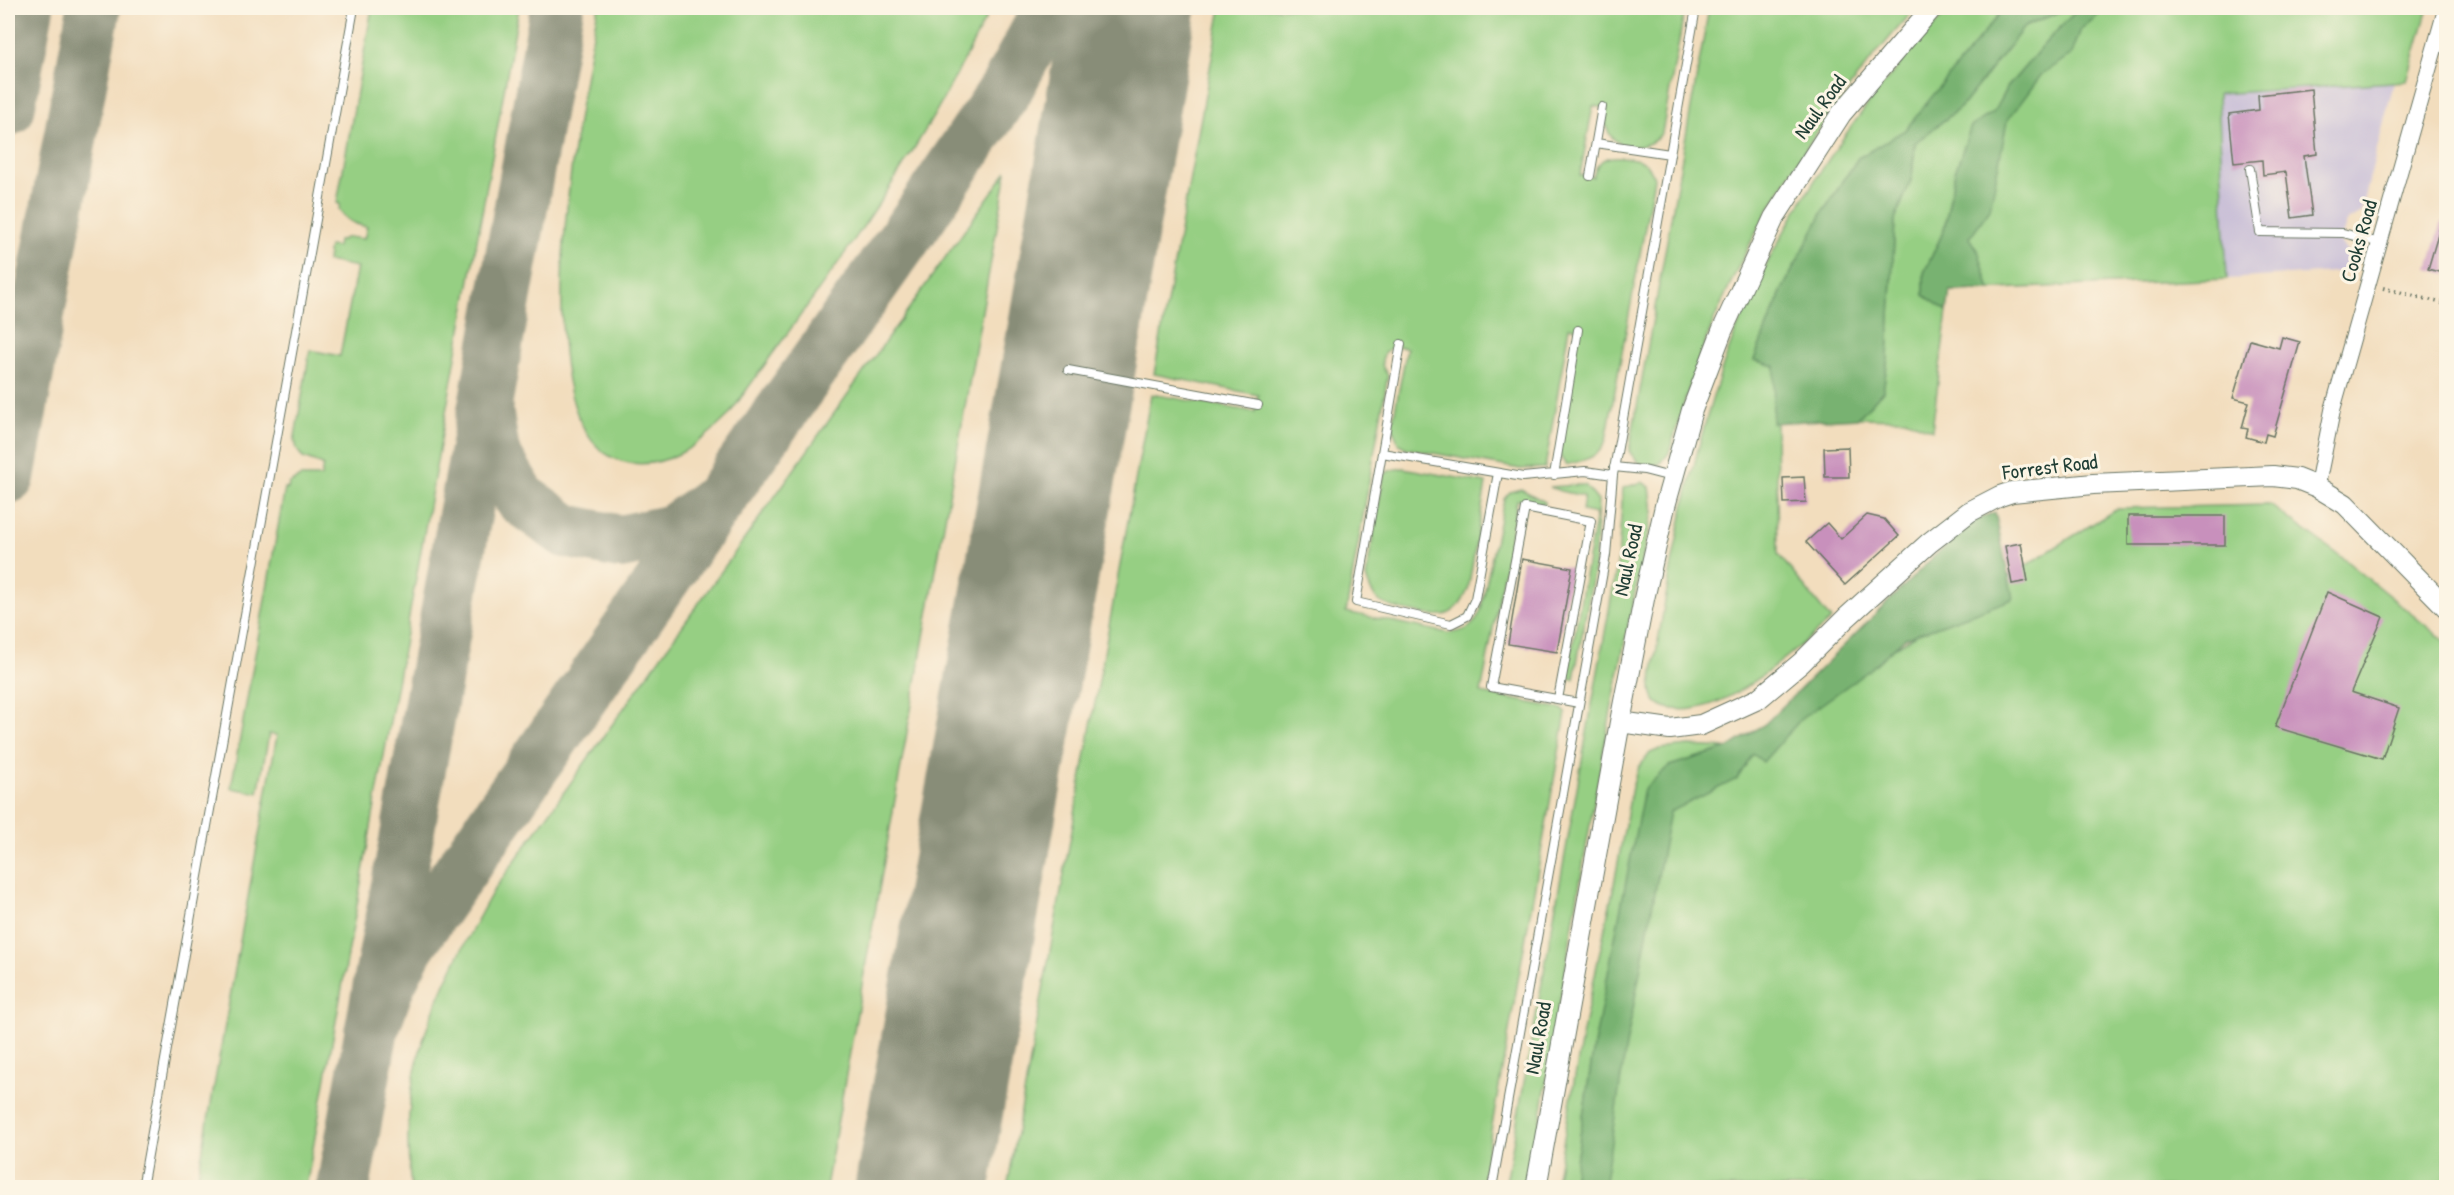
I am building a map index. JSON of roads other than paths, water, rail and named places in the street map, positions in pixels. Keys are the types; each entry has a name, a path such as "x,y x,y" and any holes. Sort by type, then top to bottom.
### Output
{"street":[{"name":"Naul Road","path":"1536,1188 1620,722 1647,587 1692,410 1722,331 1774,218 1841,114 1932,8"},
{"name":"Cooks Road","path":"2317,487 2333,408 2446,8"},
{"name":"Forrest Road","path":"1620,722 1670,729 1701,725 1758,699 1801,663 1846,618 1929,543 1969,512 2012,492 2093,484 2273,477 2297,479 2317,487 2345,504 2446,607"}],"lane":[{"path":"142,1188 354,8"},
{"path":"1492,1188 1606,555 1613,471 1696,8"},
{"path":"1590,176 1602,107"},
{"path":"1596,143 1670,154"},
{"path":"2250,169 2260,232 2343,233 2380,243"},
{"path":"1554,475 1578,330"},
{"path":"1401,344 1356,602 1450,624 1467,616 1475,599 1498,473"},
{"path":"1068,370 1258,405"},
{"path":"1382,453 1523,477 1585,471 1644,470 1673,478"},
{"path":"1558,699 1592,520 1525,508 1491,687 1579,703"}]}
